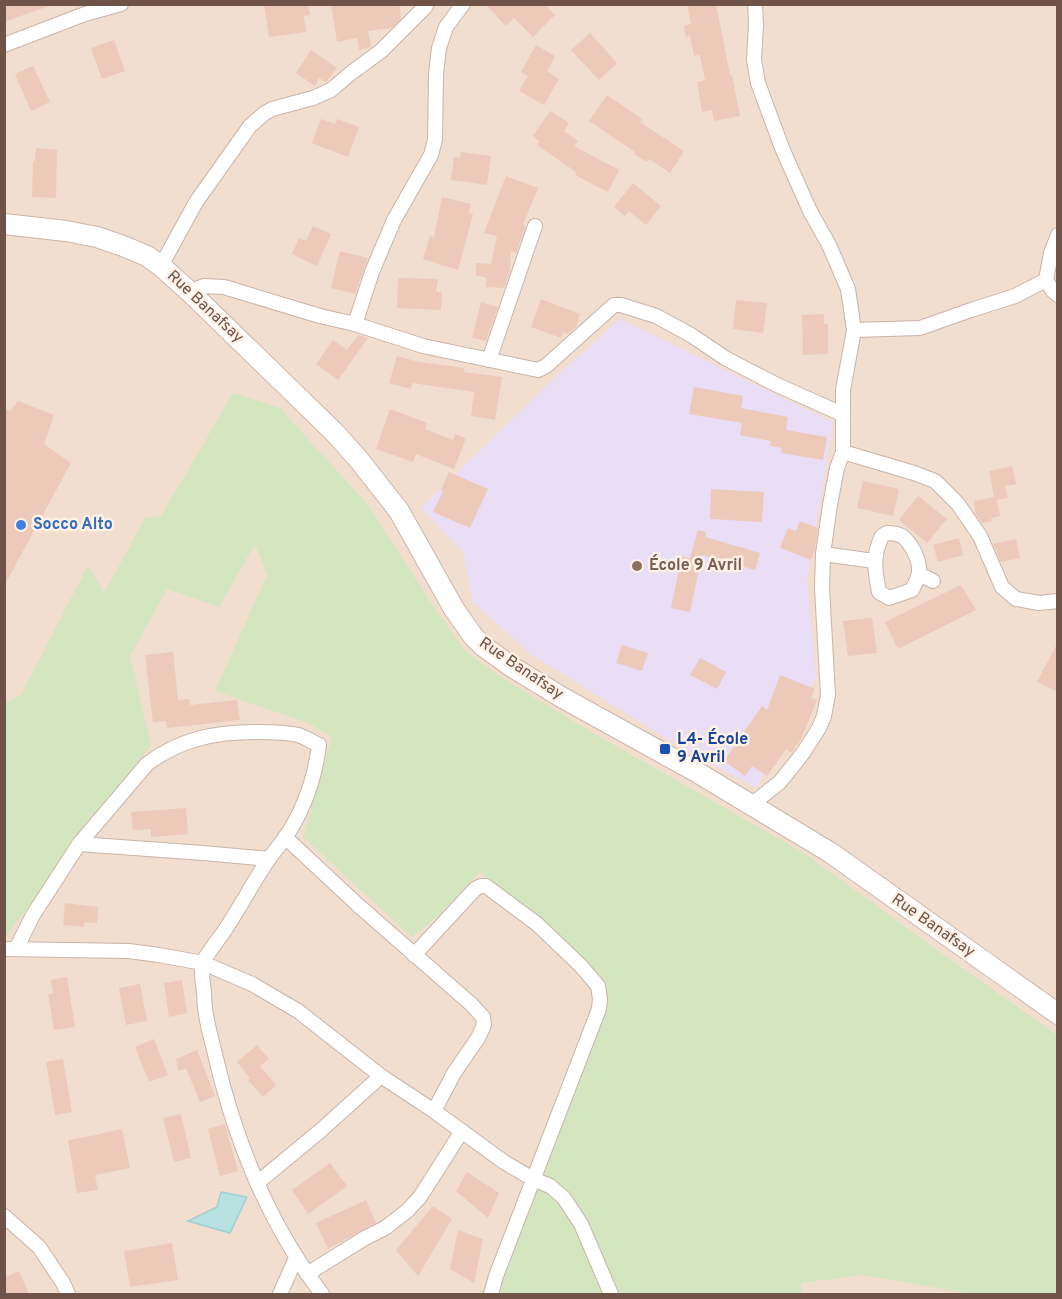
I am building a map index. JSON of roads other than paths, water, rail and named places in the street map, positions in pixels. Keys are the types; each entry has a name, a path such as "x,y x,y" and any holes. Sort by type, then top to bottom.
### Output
{"main road":[{"name":"Rue Banafsay","path":"4,224 97,237 147,256 161,266 359,460 399,512 454,609 483,646 553,692 695,771 831,853 1058,1014"}],"street":[{"path":"4,45 82,9 120,4"},
{"path":"355,324 372,272 394,220 431,155 435,140 436,74 439,48 446,27 463,4"},
{"path":"751,805 780,782 803,753 824,716 828,695 822,588 823,554 837,468 843,452 843,390 854,330 848,289 782,148 758,82 754,60 756,25 754,4"},
{"path":"161,266 196,202 250,126 265,112 313,98 331,90 381,51 426,6"},
{"path":"489,360 534,226"},
{"path":"1058,235 1051,254 1046,280 1058,295"},
{"path":"854,330 920,328 1015,296 1046,280"},
{"path":"191,293 204,286 224,287 423,346 531,369 541,369 614,305 617,305 656,316 691,335 725,358 775,384 842,414"},
{"path":"843,452 914,472 935,481 958,504 980,536 1002,587 1016,599 1039,603 1058,601"},
{"path":"894,533 902,536 909,543 919,566 919,574 912,590 889,598 879,592 874,561 882,536 894,533"},
{"path":"823,554 874,561"},
{"path":"919,574 933,580"},
{"path":"10,949 79,844 147,764 157,756 177,745 198,738 236,732 290,734 319,745 315,767 300,812 202,963 204,1001 218,1067 236,1131 257,1183 296,1257 322,1294"},
{"path":"285,837 483,1017 484,1022 478,1038 454,1073 434,1111"},
{"path":"79,844 269,859"},
{"path":"414,954 475,889 486,886 537,924 581,966 598,986 599,1008 490,1294"},
{"path":"10,949 129,951 202,963 252,984 298,1011 381,1076 504,1162 550,1186 564,1198 581,1224 611,1294"},
{"path":"257,1183 381,1076"},
{"path":"307,1274 385,1228 407,1211 420,1197 462,1131"},
{"path":"4,1216 39,1247 68,1294"},
{"path":"280,1294 296,1257"}],"water":[{"path":"221,1192 247,1197 230,1233 188,1221 217,1207"}],"place":[{"name":"Socco Alto","path":"21,525"},
{"name":"École 9 Avril","path":"637,566"},
{"name":"L4- École 9 Avril","path":"665,749"}]}
